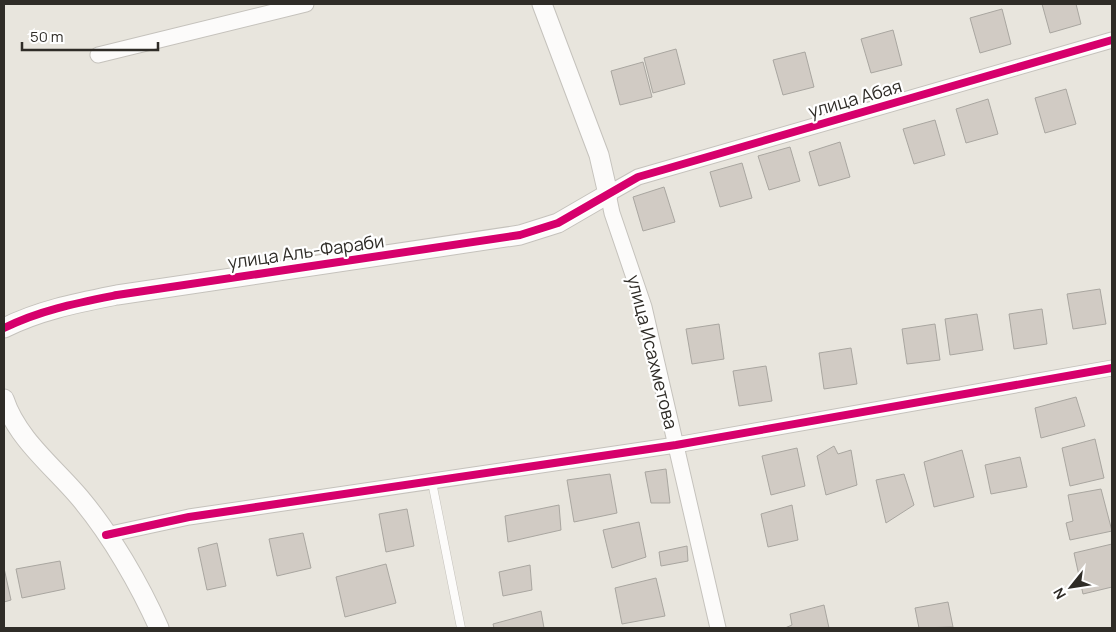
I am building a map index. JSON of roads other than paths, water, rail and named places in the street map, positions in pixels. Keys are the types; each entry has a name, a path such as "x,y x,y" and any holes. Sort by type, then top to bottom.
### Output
{"street":[{"path":"98,55 306,4"},
{"path":"542,4 599,155 608,194"},
{"name":"улица Абая","path":"608,194 638,177 1112,40"},
{"name":"улица Аль-Фараби","path":"4,328 28,316 54,308 117,295 520,235 558,223 608,194"},
{"name":"улица Исахметова","path":"608,194 612,213 644,306 718,628"},
{"path":"106,535 189,518 676,445 1112,368"},
{"path":"4,399 22,434 81,500 106,535 147,601 159,628"}],"lane":[{"path":"432,482 461,628"}]}
